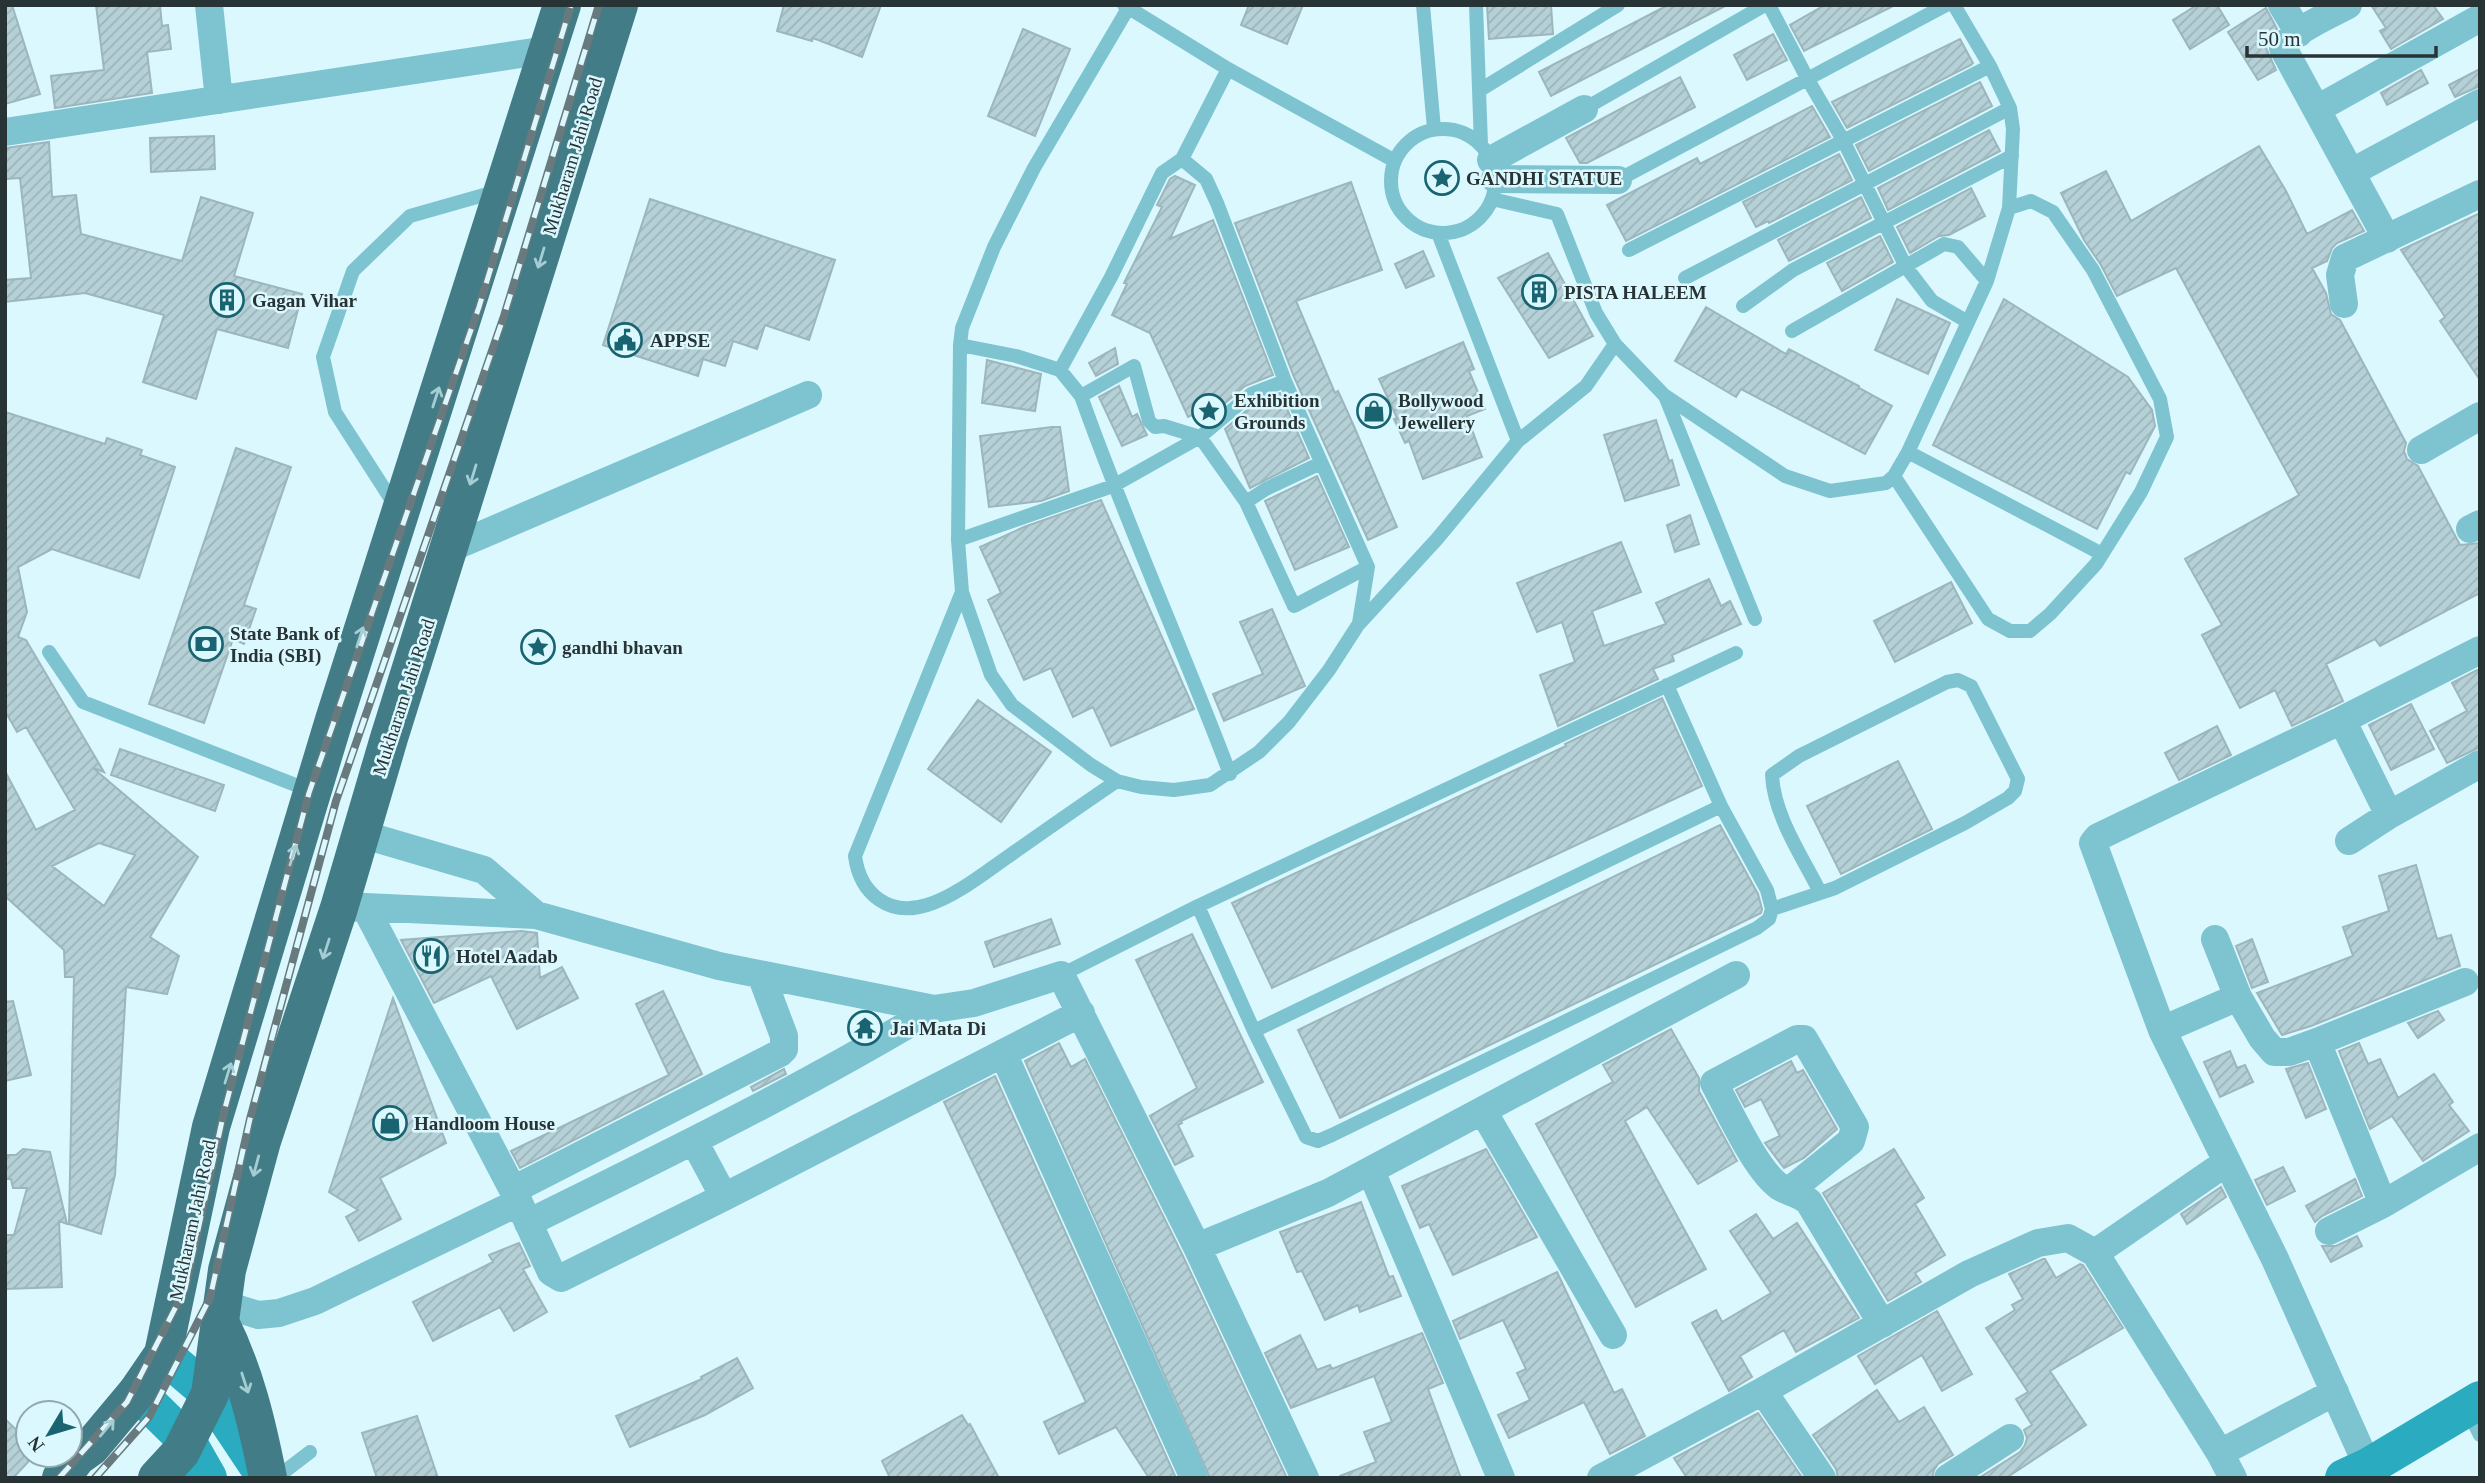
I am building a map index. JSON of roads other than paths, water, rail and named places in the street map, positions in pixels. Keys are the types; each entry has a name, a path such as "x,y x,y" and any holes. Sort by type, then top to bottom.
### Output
{"highway":[{"name":"Mukharam Jahi Road","path":"163,1354 211,1127 312,792 562,5"},
{"name":"Mukharam Jahi Road","path":"157,1478 181,1452 210,1394 227,1270 262,1142 352,908 361,834 619,5"},
{"path":"453,344 509,360"},
{"path":"221,1312 253,1407 267,1478"},
{"path":"61,1478 137,1392 163,1354"}],"main road":[{"path":"163,1354 210,1394 267,1478"},
{"path":"137,1392 187,1441 208,1478"},
{"path":"2356,1472 2475,1414"}],"street":[{"path":"209,5 219,100"},
{"path":"2282,5 2299,33"},
{"path":"2348,5 2299,33 2285,43 2283,48 2387,239"},
{"path":"2317,109 2480,18"},
{"path":"5,132 547,50"},
{"path":"2352,172 2480,103"},
{"path":"1490,171 1584,109"},
{"path":"1490,171 1618,180"},
{"path":"2344,304 2340,275 2345,258 2480,194"},
{"path":"451,548 808,395"},
{"path":"2421,450 2480,416"},
{"path":"2356,1472 2335,1392 2275,1259 2162,1030 2093,843 2098,837 2342,720 2480,650"},
{"path":"2342,720 2389,815"},
{"path":"2349,841 2389,815 2480,764"},
{"path":"361,834 484,870 536,915"},
{"path":"352,908 536,915 719,966 934,1009 974,1003 1061,975 1197,1247 1306,1478"},
{"path":"352,908 520,1205 551,1272 561,1278 1081,1013"},
{"path":"2215,939 2238,997 2262,1038 2274,1052 2289,1052 2318,1042 2465,982"},
{"path":"221,1312 258,1315 279,1313 315,1301 520,1205 780,1054 784,1049 784,1036 761,975"},
{"path":"1197,1247 1328,1193 1736,975"},
{"path":"2162,1030 2238,997"},
{"path":"520,1205 694,1142 874,1045 934,1009"},
{"path":"1789,1191 1851,1141 1855,1127 1804,1039 1797,1039 1714,1083 1759,1163 1780,1187 1789,1191 1800,1194 1810,1202 1882,1324"},
{"path":"2318,1042 2383,1204"},
{"path":"1003,1053 1194,1478"},
{"path":"1483,1111 1613,1335"},
{"path":"694,1142 724,1197"},
{"path":"2329,1231 2383,1204 2480,1147"},
{"path":"2095,1253 2227,1162"},
{"path":"1371,1171 1501,1478"},
{"path":"1601,1478 1763,1391 1969,1274 2038,1243 2068,1238 2095,1253 2234,1478"},
{"path":"1763,1391 1822,1478"},
{"path":"2220,1453 2335,1392"},
{"path":"1948,1478 2010,1438"}],"lane":[{"path":"1423,5 1434,129"},
{"path":"1476,5 1480,90 1490,171 1484,214 1471,225 1456,232 1438,233 1409,221 1398,208 1392,193 1391,177 1395,161 1404,146 1418,135 1434,129 1451,129 1468,135 1490,171 1557,214 1596,313 1615,344 1664,395 1785,476 1830,491 1886,483 1894,476 1908,452 1987,281 2010,208 2013,129 2010,108 1990,65 1954,5"},
{"path":"1480,90 1618,5"},
{"path":"1584,109 1767,5 1843,140 1906,267 1932,301 1968,322"},
{"path":"1618,180 1946,5"},
{"path":"1395,161 1228,69 1127,6 1034,168 994,247 962,328 958,540 962,592 990,675 1012,705 1059,742 1117,780 1141,787 1174,790 1210,785 1230,774 1259,752 1289,723 1359,625 1437,539 1518,441 1586,386 1615,344"},
{"path":"1629,250 1990,65"},
{"path":"1060,370 1111,277 1162,173 1182,159 1228,69"},
{"path":"1685,278 2010,108"},
{"path":"1743,306 1793,270 2012,156"},
{"path":"1182,159 1206,178 1285,381 1368,567 1359,625"},
{"path":"400,513 335,412 323,357 353,271 410,216 502,189"},
{"path":"1894,476 1988,619 2010,631 2030,631 2050,614 2096,564 2141,492 2168,436 2160,399 2093,270 2053,212 2031,201 2010,208"},
{"path":"1438,233 1518,441"},
{"path":"1793,331 1944,244 1958,247 1987,281"},
{"path":"960,345 1016,356 1060,370 1081,396 1113,486 1230,774"},
{"path":"1081,396 1134,366 1149,421 1155,427 1164,426 1200,437 1246,502 1294,606 1368,567"},
{"path":"958,540 1113,486 1200,437 1251,394 1285,381"},
{"path":"1664,395 1755,619"},
{"path":"1908,452 2102,554"},
{"path":"1246,502 1266,489 1321,463"},
{"path":"962,592 855,856 857,874 865,888 885,905 912,909 930,905 971,883 1117,780"},
{"path":"49,652 83,702 312,792"},
{"path":"1061,975 1198,906 1736,653"},
{"path":"1772,909 1835,888 1965,823 2008,798 2015,791 2018,779 1971,686 1958,680 1947,682 1800,755 1772,775 1772,789 1781,813 1820,892"},
{"path":"1198,906 1254,1031 1306,1137 1318,1141 1757,928 1769,919 1772,909 1767,890 1721,806 1667,685"},
{"path":"1254,1031 1721,806"},
{"path":"276,1478 310,1452"}],"railway":[{"path":"59,1478 127,1402 185,1289 224,1112 309,793 479,307 571,5"},
{"path":"95,1478 149,1417 210,1298 250,1119 336,801 504,316 599,5"}],"place":[{"name":"GANDHI STATUE","path":"1442,178"},
{"name":"PISTA HALEEM","path":"1539,292"},
{"name":"Gagan Vihar","path":"227,300"},
{"name":"APPSE","path":"625,340"},
{"name":"Exhibition Grounds","path":"1209,411"},
{"name":"Bollywood Jewellery","path":"1374,411"},
{"name":"State Bank of India (SBI)","path":"206,644"},
{"name":"gandhi bhavan","path":"538,647"},
{"name":"Hotel Aadab","path":"431,956"},
{"name":"Jai Mata Di","path":"865,1028"},
{"name":"Handloom House","path":"390,1123"}]}
